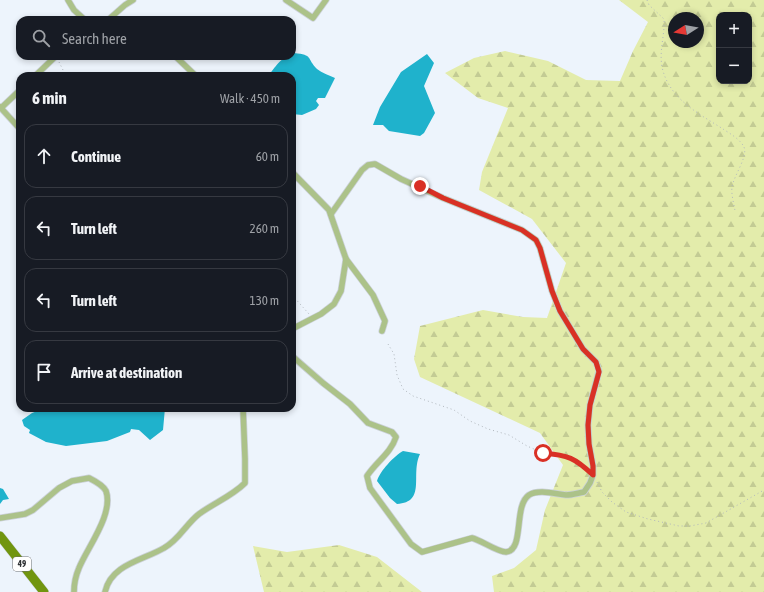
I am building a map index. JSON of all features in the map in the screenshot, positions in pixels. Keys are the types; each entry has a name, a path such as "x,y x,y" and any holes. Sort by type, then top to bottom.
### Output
{"main road":[{"name":"49","path":"0,536 44,592"}],"street":[{"path":"68,0 80,16"},
{"path":"112,16 124,5 133,0"},
{"path":"286,0 313,18 326,0"},
{"path":"39,72 52,60"},
{"path":"179,60 192,72"},
{"path":"16,94 0,108 16,125"},
{"path":"296,359 350,404 368,423 392,432 396,438 394,444 372,467 367,476 370,488 411,544 422,552 472,538 499,550 506,552 511,550 518,537 520,508 524,500 530,495 541,493 568,495 584,492 590,483 593,475 593,466 589,444 588,425 590,405 599,372 596,362 583,349 560,311 552,291 540,248 536,240 522,230 443,198 401,179 375,164 368,165 362,170 331,214"},
{"path":"296,176 331,214 346,259 373,295 385,321 382,331"},
{"path":"296,327 330,308 338,298 341,291 346,259"},
{"path":"104,592 111,579 121,569 165,548 174,541 198,515 231,494 245,483 243,412"},
{"path":"0,518 25,514 33,510 59,488 72,481 89,478 100,484 106,491 107,503 105,515 100,529 78,569 74,592"}],"path":[{"path":"647,0 649,5 664,19 665,29 660,51 662,69 676,96 690,108 731,134 743,146 746,154 735,177 732,189 735,211"},
{"path":"58,60 64,72"},
{"path":"296,300 312,318"},
{"path":"388,344 394,354 397,375 403,389 413,396 454,410 470,421 488,429 510,435 527,446 543,453 558,454 570,457 581,464 593,475 602,492 612,502 626,512 679,526 690,526 706,523 764,490"}],"green space":[{"path":"619,0 764,0 764,592 494,592 492,576 514,568 536,550 545,510 563,465 540,433 420,377 414,359 420,326 483,310 523,317 547,318 566,263 532,219 479,190 482,172 508,108 478,98 445,73 474,58 505,51 548,61 586,80 620,81 648,22"},
{"path":"339,545 377,557 422,592 264,592 253,546 287,552"}],"water":[{"path":"296,53 300,54 307,56 317,69 335,78 325,98 318,98 316,101 319,105 316,109 302,115 296,114 296,72 271,72 281,60 296,60"},
{"path":"427,54 434,63 424,86 435,113 424,133 420,136 389,131 383,125 373,125 380,107 401,72"},
{"path":"165,412 163,430 150,440 139,430 131,429 130,432 107,441 66,446 46,442 29,433 30,430 24,426 22,420 32,413"},
{"path":"403,451 420,454 417,462 415,493 412,498 406,502 397,504 390,498 377,481 388,464"},
{"path":"0,488 3,489 9,499 3,500 0,504"}],"route":[{"path":"420,186 443,198 522,230 536,240 540,248 552,291 560,311 583,349 596,362 599,372 590,405 588,425 593,475 581,464 570,457 558,454 543,453"}]}
